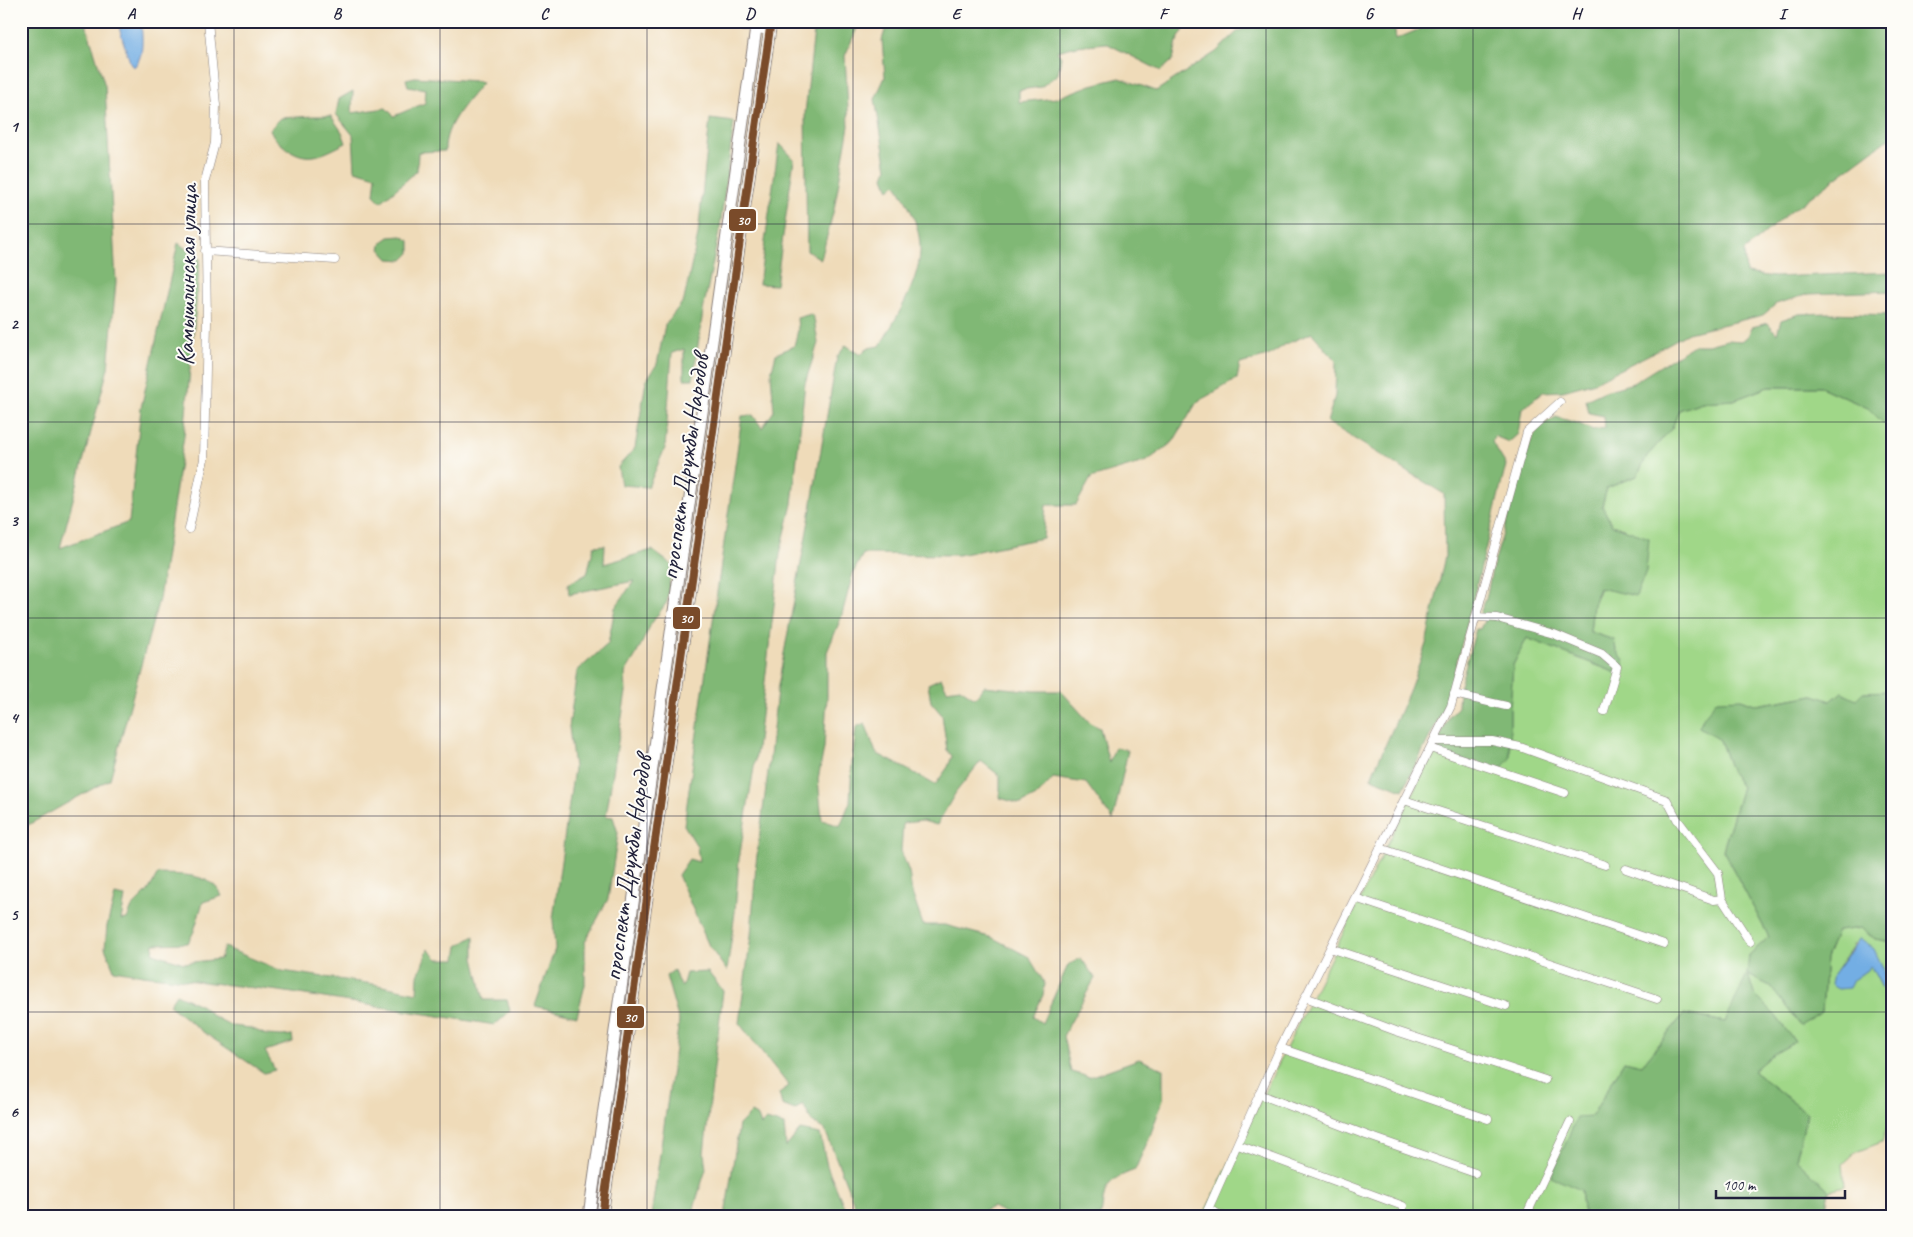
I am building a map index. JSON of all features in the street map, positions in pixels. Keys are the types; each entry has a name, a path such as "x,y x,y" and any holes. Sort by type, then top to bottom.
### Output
{"main road":[{"name":"проспект Дружбы Народов","path":"589,1216 757,25"},
{"name":"проспект Дружбы Народов","path":"602,1216 770,26"}],"street":[{"name":"Камышлинская улица","path":"189,529 204,459 206,322 205,181 215,143 216,105 208,21"},
{"path":"707,21 770,26"},
{"path":"205,251 335,260"},
{"path":"1223,1216 1207,1212 1259,1094 1305,997 1451,706 1527,432 1560,402"},
{"path":"1476,617 1497,618 1554,634 1602,654 1617,667 1604,711"},
{"path":"1454,694 1506,706"},
{"path":"1432,744 1492,741 1520,746 1667,800 1678,819 1718,873 1722,899 1750,942"},
{"path":"1432,744 1565,793"},
{"path":"1404,800 1605,865"},
{"path":"1380,848 1664,944"},
{"path":"1626,869 1714,900 1722,899"},
{"path":"1355,898 1657,999"},
{"path":"1330,948 1506,1006"},
{"path":"1305,997 1396,1031 1545,1080"},
{"path":"1280,1048 1488,1119"},
{"path":"1259,1094 1366,1135 1475,1173"},
{"path":"1526,1216 1570,1122"},
{"path":"1238,1144 1403,1206"}],"green space":[{"path":"21,21 85,21 105,86 116,282 108,368 60,548 129,522 141,408 178,243 200,259 184,436 159,599 110,779 21,829"},
{"path":"815,21 860,21 845,56 849,126 834,209 821,259 807,251 805,114"},
{"path":"888,21 1189,21 1177,41 1173,60 1161,71 1106,43 1077,46 1057,51 1061,57 1058,74 1041,87 1019,90 1019,102 1057,98 1091,85 1120,78 1156,91 1216,52 1238,31 1267,21 1398,21 1394,26 1396,39 1420,29 1421,21 1892,22 1892,136 1781,219 1744,251 1746,273 1774,277 1892,272 1892,291 1809,294 1776,304 1763,315 1688,333 1595,382 1563,391 1543,392 1522,409 1518,434 1509,442 1494,436 1492,442 1506,465 1466,628 1444,708 1403,790 1371,778 1410,689 1426,644 1445,556 1444,494 1327,422 1335,396 1336,361 1312,333 1286,344 1268,356 1240,364 1237,379 1197,402 1173,442 1147,461 1091,478 1076,505 1046,505 1043,538 958,555 863,554 853,573 841,618 827,652 824,748 818,779 822,820 840,826 850,802 856,727 865,723 876,753 935,785 948,767 952,756 947,750 942,715 931,702 928,684 941,678 947,690 960,688 975,698 984,686 1035,691 1061,691 1090,723 1100,728 1109,763 1115,747 1128,750 1113,820 1086,783 1053,778 1038,795 1021,804 1000,798 1000,776 981,761 956,792 937,825 923,821 903,823 901,851 909,872 912,893 923,925 945,925 993,938 1029,957 1045,984 1043,995 1033,1017 1042,1023 1068,965 1081,958 1095,978 1063,1036 1071,1072 1089,1077 1139,1059 1163,1069 1163,1099 1150,1136 1135,1170 1112,1181 1108,1186 1101,1216 1011,1216 993,1207 983,1211 983,1216 859,1216 825,1130 812,1122 803,1104 795,1110 782,1105 779,1093 789,1086 739,1023 751,936 756,863 777,691 837,357 846,345 860,355 867,348 880,346 907,297 920,258 919,237 912,213 896,184 889,190 884,177 887,169 875,99 885,77 882,40"},
{"path":"415,77 482,83 452,123 448,132 445,151 418,152 417,171 381,202 374,195 376,176 355,170 353,135 336,114 339,99 353,91 352,113 386,108 394,116 425,103 426,89 408,86 406,79"},
{"path":"331,116 342,132 346,143 324,153 303,156 282,145 270,129 281,118"},
{"path":"710,119 734,122 720,227 703,311 693,379 684,379 684,349 672,353 665,448 648,487 621,485 618,467 635,448 646,381 657,364 665,325 684,300 698,235"},
{"path":"779,143 794,159 776,285 759,284"},
{"path":"402,236 410,241 410,253 403,260 389,259 380,249 382,242 389,237"},
{"path":"811,314 814,319 818,343 805,383 792,504 780,554 757,749 739,859 735,912 727,971 709,946 678,875 689,859 699,862 697,846 684,825 742,416 753,415 762,428 774,411 771,374 776,354 794,346 798,330 797,318"},
{"path":"1799,314 1892,315 1892,432 1868,408 1821,387 1768,387 1734,400 1702,402 1679,410 1672,428 1647,456 1637,476 1607,488 1602,506 1612,525 1649,538 1646,571 1636,596 1599,588 1593,605 1590,632 1614,640 1616,650 1624,661 1623,673 1614,672 1527,638 1513,665 1510,709 1510,758 1498,772 1434,750 1450,715 1458,707 1459,689 1476,629 1480,629 1484,621 1480,613 1486,599 1492,570 1531,441 1540,426 1556,417 1593,430 1605,428 1604,416 1589,413 1586,400 1605,391 1633,383 1694,345 1708,345 1727,340 1742,341 1748,336 1752,327 1768,323 1777,334 1781,320"},
{"path":"1768,387 1821,387 1868,408 1892,432 1892,691 1864,692 1856,700 1831,701 1813,695 1757,705 1741,699 1720,740 1732,773 1742,787 1723,850 1769,937 1749,955 1748,974 1770,986 1800,1024 1822,1012 1826,958 1837,931 1862,928 1875,939 1892,942 1892,995 1889,995 1887,983 1860,939 1854,944 1833,975 1853,980 1871,967 1889,1001 1892,1018 1892,1113 1882,1142 1856,1152 1843,1164 1845,1186 1829,1190 1796,1160 1807,1113 1753,1071 1770,1056 1795,1042 1775,1015 1754,994 1748,975 1725,1022 1684,1014 1642,1065 1624,1061 1592,1116 1581,1190 1584,1216 1203,1216 1434,750 1498,772 1510,758 1510,709 1513,665 1527,638 1614,672 1624,661 1616,650 1614,640 1590,632 1593,605 1624,528 1612,525 1602,506 1607,488 1637,476 1647,456 1672,428 1679,410 1702,402 1734,400"},
{"path":"605,545 604,564 652,550 672,565 667,602 651,624 625,673 626,692 606,816 613,817 618,833 608,899 585,942 585,985 577,1016 535,1006 555,949 553,919 574,768 569,727 577,671 608,644 615,608 634,581 569,594 568,584 587,574 594,546"},
{"path":"1892,691 1892,942 1875,939 1862,928 1837,931 1826,958 1822,1012 1800,1025 1770,986 1748,975 1754,994 1775,1015 1795,1042 1770,1056 1753,1071 1807,1113 1796,1159 1829,1190 1825,1216 1584,1216 1581,1190 1551,1177 1577,1117 1592,1116 1624,1061 1642,1065 1684,1014 1725,1022 1747,974 1749,955 1769,937 1723,850 1742,787 1732,773 1720,740 1699,727 1704,716 1717,700 1741,699 1757,705 1814,695 1831,701 1842,692 1856,699 1863,692"},
{"path":"158,874 194,876 203,879 217,888 222,896 203,902 194,931 188,943 154,944 153,953 184,963 220,959 224,947 282,971 373,984 417,993 418,976 428,949 438,959 456,959 458,946 474,936 474,958 484,1000 507,1000 510,1011 495,1025 280,991 114,970 105,948 107,926 115,895 125,897 121,920 127,919 132,907 148,891"},
{"path":"674,970 682,987 686,973 708,972 723,991 704,1153 706,1169 693,1216 651,1216 679,1021 666,976"},
{"path":"176,994 202,1006 213,1016 232,1026 251,1028 266,1035 292,1035 293,1042 265,1051 275,1070 264,1073 203,1032 169,1005"},
{"path":"751,1113 758,1117 761,1125 766,1120 784,1125 786,1147 800,1130 820,1134 827,1166 848,1216 725,1216 739,1125"}],"water":[{"path":"119,21 141,21 141,52 138,62 134,67 131,65 120,31"},
{"path":"1860,938 1874,949 1883,968 1889,995 1892,995 1892,1018 1889,1001 1871,967 1853,980 1849,988 1838,989 1831,985 1833,975"}],"transit line":[{"name":"30","path":"602,1216 771,21"}]}
